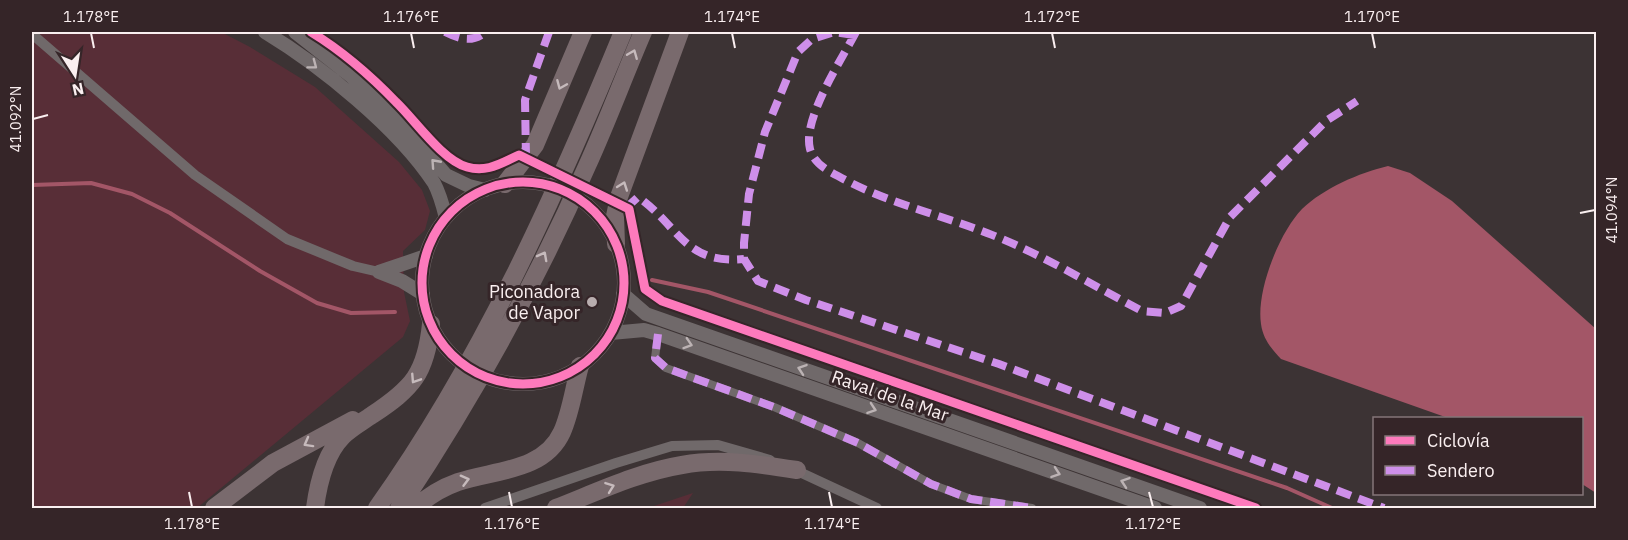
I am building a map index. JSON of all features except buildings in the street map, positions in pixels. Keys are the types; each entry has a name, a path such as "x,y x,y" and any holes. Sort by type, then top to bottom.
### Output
{"highway":[{"path":"505,184 535,145 583,32"},
{"path":"552,221 570,160 623,32"},
{"path":"399,508 552,221 587,167 643,32"},
{"path":"616,244 615,216 619,197 680,32"},
{"path":"315,508 327,462 342,437 398,398 418,377 426,358 430,324"},
{"path":"415,508 440,490 457,482 523,466 547,453 562,433 580,366"},
{"path":"377,508 459,397"},
{"path":"214,508 251,478 298,448 398,398"},
{"path":"556,508 644,475 683,464 720,462 796,470"}],"street":[{"path":"265,32 351,95 390,133 434,184 446,218"},
{"path":"296,32 351,76 405,128 446,175 463,184 485,190"},
{"path":"32,34 195,175 287,239 353,266 379,272 402,281 423,294"},
{"path":"505,184 544,184 571,194 594,212 616,244 623,268 623,294 619,314 611,333 600,347 580,366 563,375 535,383 495,380 477,373 453,356 430,324 423,294 426,256 434,236 446,218 464,202 485,190 505,184"},
{"path":"379,272 426,256"},
{"name":"Raval de la Mar","path":"623,294 646,314 1200,508"},
{"name":"Raval de la Mar","path":"611,333 644,330 657,334 1155,508"},
{"path":"657,334 655,358 666,368 774,407 858,443 931,484 971,499 1032,508"},
{"path":"485,508 616,463 687,444 731,448 796,470 877,508"}],"shaded area":[{"path":"32,32 221,32 315,87 399,162 422,190 430,211 425,230 403,251 404,292 410,321 403,337 197,508 32,508"},
{"path":"1388,166 1410,173 1452,201 1596,329 1596,493 1583,485 1583,417 1445,417 1281,359 1268,343 1261,324 1262,295 1271,263 1285,232 1293,219 1311,201 1331,188"},
{"path":"693,493 683,508 648,508"}],"waterway":[{"path":"32,185 91,183 132,194 170,213 260,271 317,303 351,313 395,312"},
{"path":"652,280 708,292 1287,488 1332,508"}],"marked path":[{"path":"445,32 466,39 476,38 485,32"},
{"path":"526,158 525,100 549,32"},
{"path":"854,35 834,32 812,39 798,52 765,132 749,194 744,243 744,259 758,281 806,300 999,364 1384,508"},
{"path":"856,32 825,89 812,122 809,136 810,149 817,162 833,173 874,193 987,233 1026,250 1142,311 1165,313 1181,306 1230,217 1326,121 1357,101"},
{"path":"626,208 638,197 695,250 708,256 724,259 744,259"},
{"path":"658,334 655,358 666,368 774,407 858,443 931,484 971,499 1032,508"}],"cycle path":[{"path":"311,32 366,73 429,139 458,163 481,169 500,164 519,155 629,209 645,289 662,301 1256,508"},
{"path":"523,182 543,184 562,190 579,199 601,219 616,244 622,263 624,283 622,303 616,322 607,339 587,361 562,376 543,382 523,384 503,382 484,376 467,367 445,347 430,322 424,303 422,283 424,263 430,244 439,227 459,205 484,190 503,184 523,182"}],"place":[{"name":"Piconadora de Vapor","path":"592,302"}]}
